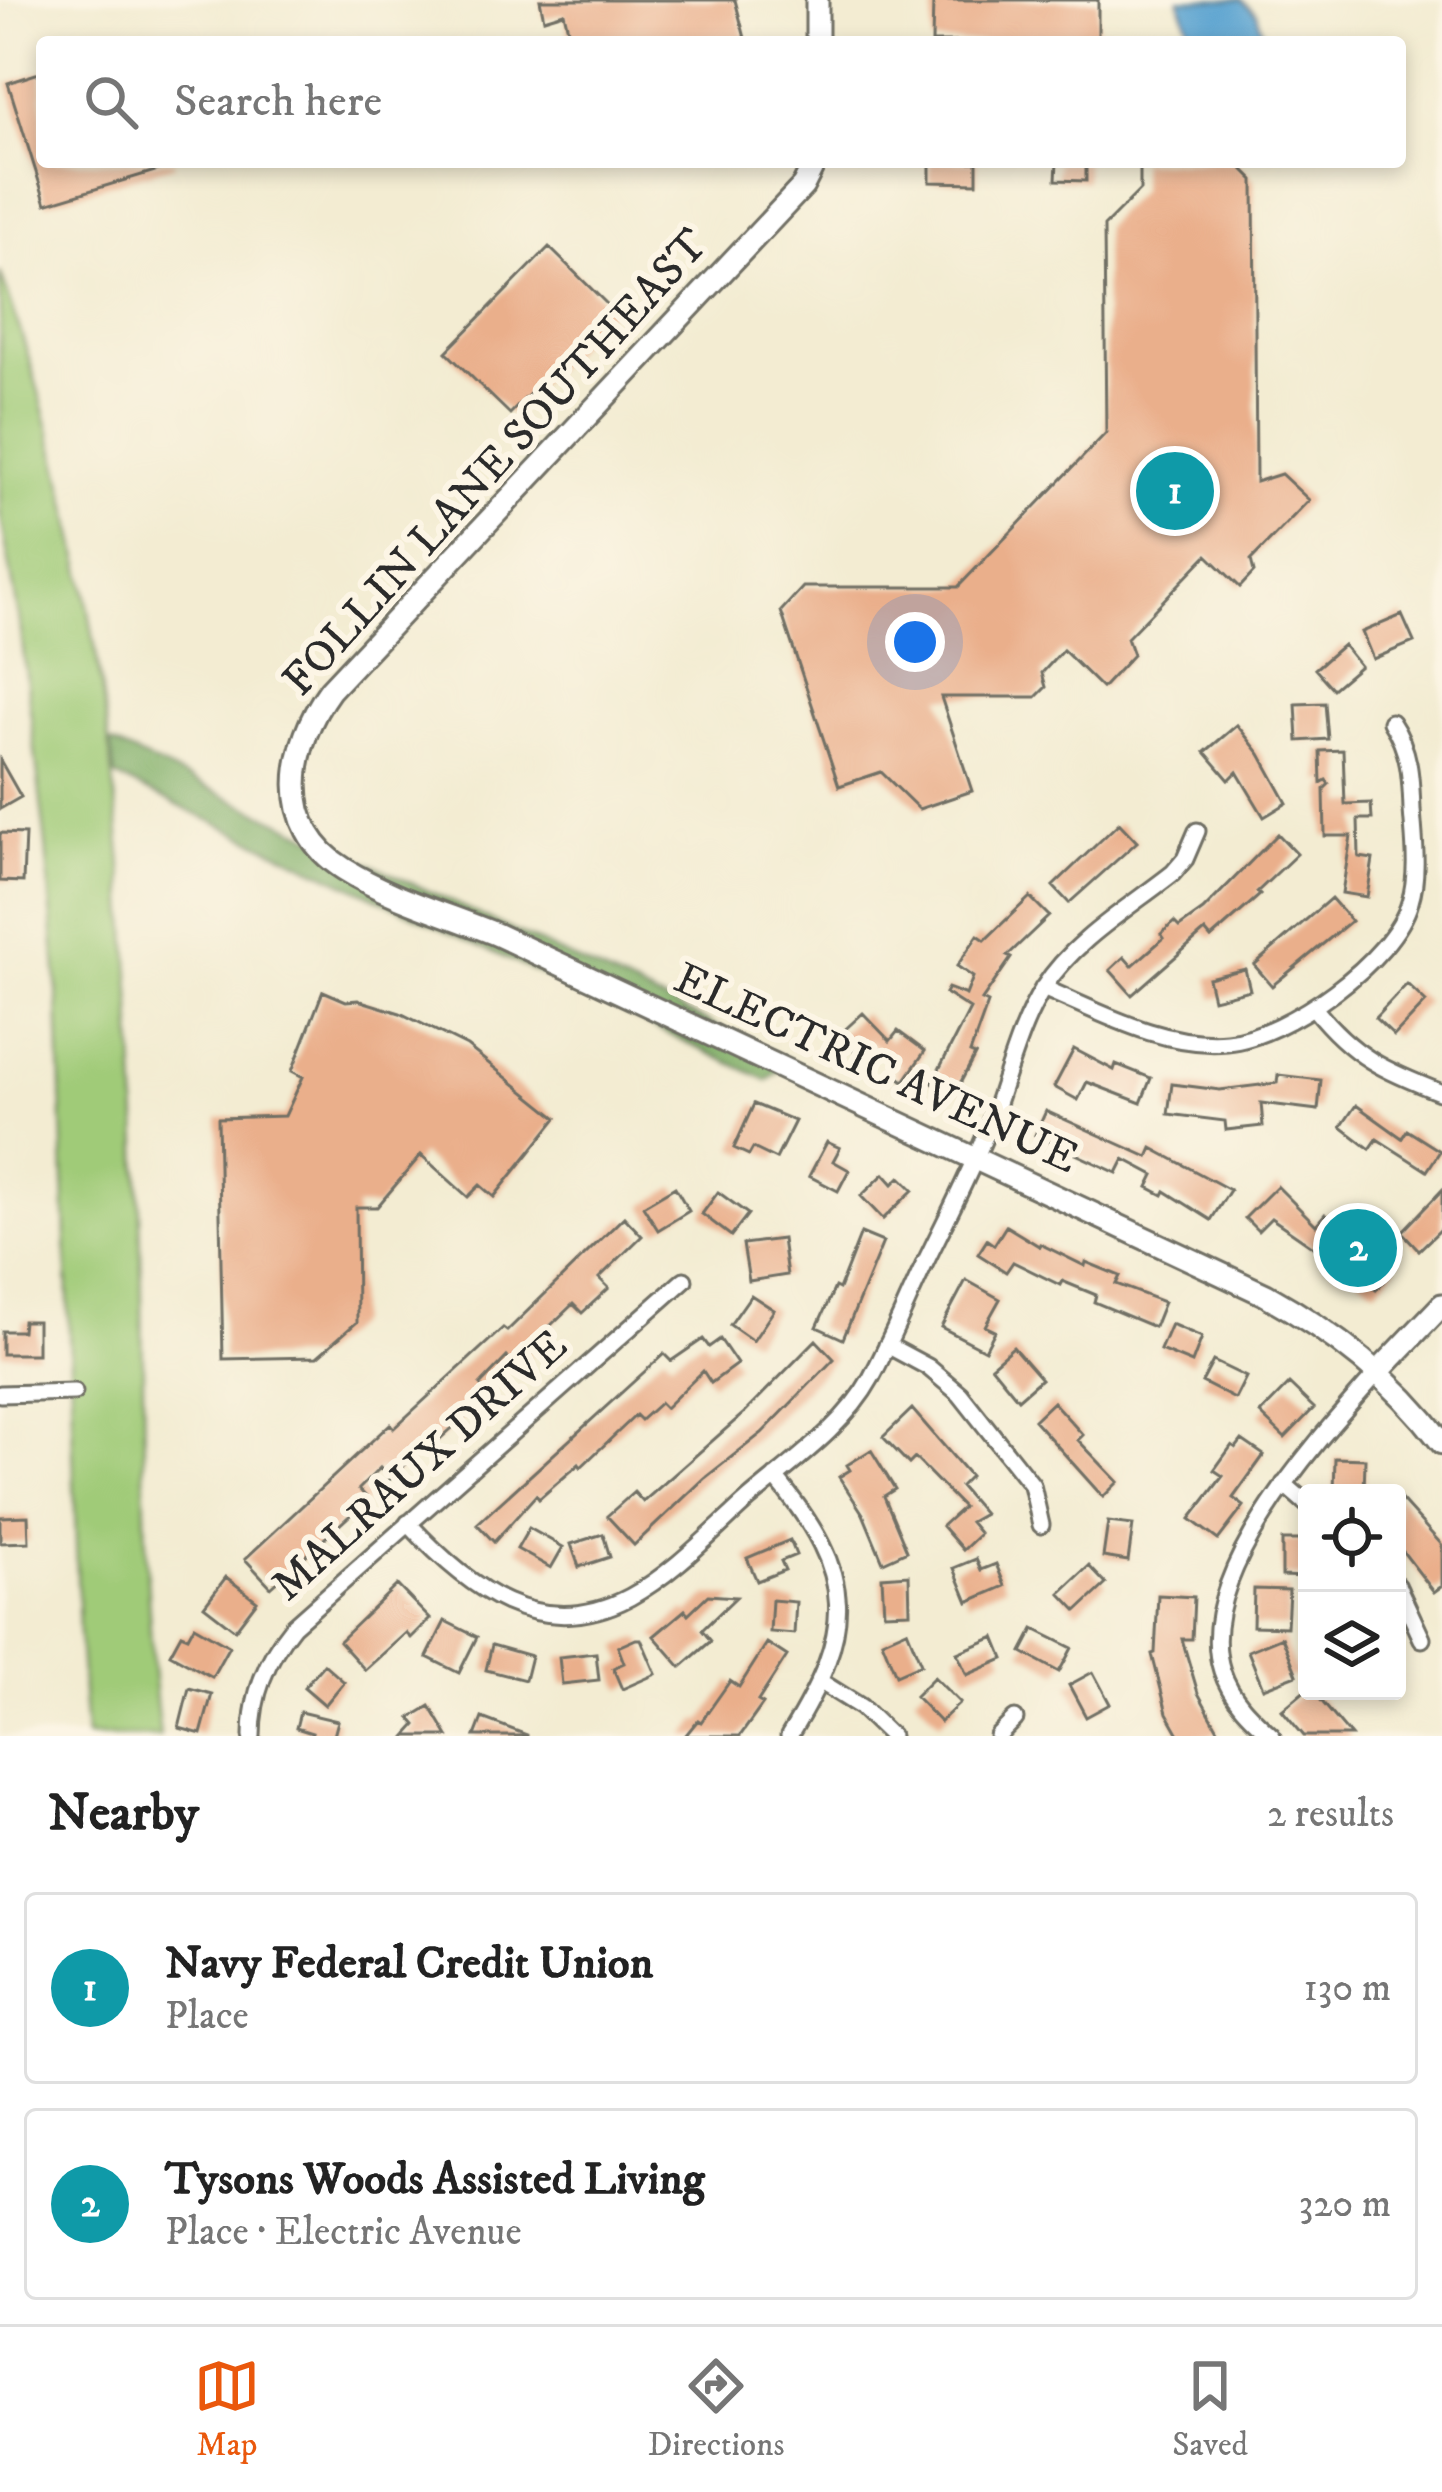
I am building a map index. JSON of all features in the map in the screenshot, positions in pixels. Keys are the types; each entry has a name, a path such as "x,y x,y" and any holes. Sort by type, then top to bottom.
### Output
{"street":[{"path":"817,0 817,36"},
{"name":"FOLLIN LANE SOUTHEAST","path":"295,770 303,733 330,689 803,186 812,168"},
{"path":"1043,988 1125,1022 1205,1044 1262,1035 1314,1008 1382,948 1411,901 1410,766 1390,722"},
{"name":"ELECTRIC AVENUE","path":"295,770 306,826 344,869 497,935 1266,1295 1304,1316 1379,1371 1442,1443"},
{"path":"408,1523 446,1565 498,1600 547,1612 577,1612 633,1595 775,1478 856,1400 887,1345 975,1158 1043,988 1074,953 1173,873 1197,831"},
{"path":"1314,1008 1338,1039 1361,1057 1442,1093"},
{"name":"MALRAUX DRIVE","path":"252,1736 259,1686 276,1647 306,1612 684,1280"},
{"path":"1272,1736 1232,1694 1222,1672 1217,1633 1224,1600 1243,1554 1284,1484 1442,1305"},
{"path":"887,1345 928,1367 960,1394 1032,1485 1041,1525"},
{"path":"0,1394 74,1392"},
{"path":"775,1478 810,1521 832,1568 838,1619 835,1647 821,1682 790,1736"},
{"path":"1284,1484 1298,1496"},
{"path":"1400,1592 1422,1639"},
{"path":"821,1682 861,1707 892,1736"},
{"path":"998,1736 1015,1720"}],"green space":[{"path":"0,272 39,391 69,512 111,757 132,1006 146,1556 160,1736 86,1736 58,996 20,623 0,512"},
{"path":"110,742 791,1061 767,1080 115,776"}],"water":[{"path":"1179,0 1241,0 1257,14 1264,36 1192,36"}],"building":[{"path":"540,0 735,0 744,36 570,36 564,13 544,19"},
{"path":"933,0 1098,0 1098,36 932,36"},
{"path":"36,74 36,168 165,168 46,204 8,83"},
{"path":"930,168 977,168 977,183 930,182"},
{"path":"1057,168 1086,168 1086,181 1056,180"},
{"path":"1140,168 1242,168 1254,180 1256,482 1281,474 1309,500 1251,560 1254,572 1240,587 1207,555 1127,638 1133,655 1102,688 1063,650 1042,673 1046,687 1036,697 941,697 972,791 919,809 881,772 839,786 781,611 803,587 958,587 1106,433 1104,226 1140,190"},
{"path":"549,247 612,309 510,414 446,352"},
{"path":"1402,615 1414,642 1373,659 1362,632"},
{"path":"1343,645 1360,666 1333,689 1315,669"},
{"path":"1325,703 1328,739 1298,741 1296,704"},
{"path":"1237,725 1260,754 1287,803 1264,817 1237,772 1229,780 1205,752"},
{"path":"1343,750 1345,804 1371,803 1372,819 1358,819 1359,857 1373,859 1367,897 1342,893 1351,836 1325,836 1324,789 1329,784 1321,783 1320,751"},
{"path":"0,760 21,797 0,809"},
{"path":"1119,823 1137,842 1069,903 1053,886"},
{"path":"0,833 25,834 23,882 0,881"},
{"path":"1278,834 1297,854 1257,892 1260,895 1211,938 1205,931 1132,995 1110,970 1124,957 1132,966 1164,938 1161,934 1174,922 1179,927 1203,910"},
{"path":"1030,897 1049,916 1007,956 1011,958 982,1000 988,1003 970,1053 975,1055 954,1095 932,1083 970,1009 945,993 948,988 966,995 973,977 957,966 978,935 985,940"},
{"path":"1331,898 1351,921 1272,986 1254,965"},
{"path":"1245,969 1250,990 1213,999 1208,978"},
{"path":"1407,984 1426,1002 1394,1036 1375,1018"},
{"path":"323,991 400,1013 467,1046 557,1118 494,1197 480,1185 468,1197 421,1155 377,1207 356,1207 357,1322 317,1357 223,1359 218,1118 285,1116 303,1077 292,1071"},
{"path":"863,1013 890,1041 898,1031 925,1051 904,1081 894,1073 900,1064 868,1041 856,1053 839,1035"},
{"path":"1074,1049 1114,1070 1116,1064 1151,1078 1141,1103 1087,1082 1078,1100 1054,1087"},
{"path":"1278,1075 1321,1080 1318,1110 1261,1103 1263,1126 1226,1130 1225,1121 1168,1114 1172,1084 1220,1090 1277,1083"},
{"path":"754,1104 795,1121 776,1159 753,1148 749,1155 734,1148"},
{"path":"1356,1105 1402,1138 1407,1130 1440,1151 1427,1171 1377,1139 1370,1149 1341,1127"},
{"path":"1046,1111 1148,1157 1152,1148 1230,1190 1211,1220 1165,1191 1163,1195 1148,1187 1154,1175 1124,1159 1117,1173 1035,1135"},
{"path":"827,1142 840,1148 833,1161 849,1170 838,1191 809,1176"},
{"path":"884,1174 893,1184 900,1177 913,1190 883,1219 861,1196"},
{"path":"1277,1186 1316,1225 1325,1214 1335,1221 1342,1212 1362,1229 1358,1235 1396,1267 1376,1290 1271,1218 1258,1231 1245,1218"},
{"path":"675,1187 689,1211 658,1230 643,1206"},
{"path":"1442,1190 1442,1228 1419,1250 1402,1232"},
{"path":"718,1192 748,1214 731,1236 702,1214"},
{"path":"624,1217 642,1236 599,1278 609,1288 582,1313 573,1304 525,1350 530,1356 518,1368 507,1357 480,1385 489,1395 431,1447 427,1443 390,1479 380,1468 359,1489 368,1499 271,1587 245,1559 390,1424 394,1428 503,1328 507,1331"},
{"path":"1006,1226 1039,1246 1120,1276 1116,1284 1164,1302 1154,1327 1094,1302 1096,1295 1062,1281 1060,1285 1013,1262 1006,1272 978,1254 987,1240 994,1245"},
{"path":"861,1233 883,1242 843,1339 817,1327 835,1287 839,1289"},
{"path":"782,1239 787,1275 749,1281 743,1244"},
{"path":"966,1280 1000,1299 985,1326 995,1331 985,1350 941,1327"},
{"path":"751,1295 774,1310 753,1341 730,1325"},
{"path":"23,1321 37,1321 37,1354 2,1354 2,1331 22,1331"},
{"path":"1171,1324 1202,1337 1192,1363 1160,1350"},
{"path":"703,1339 709,1347 720,1339 737,1364 711,1383 703,1371 665,1408 660,1403 641,1420 636,1415 581,1467 579,1464 539,1499 536,1495 494,1542 477,1524 664,1354 671,1361"},
{"path":"816,1340 834,1359 762,1433 705,1478 634,1545 607,1516 634,1492 643,1502 743,1414"},
{"path":"1013,1347 1041,1379 1018,1399 991,1366"},
{"path":"1213,1361 1246,1377 1235,1399 1202,1382"},
{"path":"1289,1384 1314,1408 1285,1438 1260,1414"},
{"path":"1053,1402 1083,1435 1078,1440 1118,1482 1103,1497 1034,1420"},
{"path":"912,1409 970,1476 960,1486 984,1514 970,1522 980,1534 963,1550 942,1526 963,1507 915,1458 909,1464 883,1437"},
{"path":"1242,1440 1264,1455 1233,1498 1244,1506 1218,1540 1190,1519 1223,1476 1214,1470 1232,1445 1236,1448"},
{"path":"871,1450 895,1489 884,1496 907,1551 883,1562 863,1514 839,1477 850,1470 847,1465"},
{"path":"1335,1458 1365,1459 1364,1484 1334,1484"},
{"path":"1406,1505 1442,1545 1442,1586 1434,1592 1406,1556"},
{"path":"28,1516 29,1542 0,1543 0,1517"},
{"path":"1108,1522 1133,1525 1128,1561 1103,1557"},
{"path":"529,1528 563,1547 551,1568 517,1549"},
{"path":"603,1534 610,1557 579,1567 571,1544"},
{"path":"790,1540 796,1555 781,1561 785,1570 757,1581 747,1558"},
{"path":"1282,1540 1298,1540 1298,1577 1282,1576"},
{"path":"976,1559 981,1570 996,1564 1005,1586 968,1602 954,1568"},
{"path":"1089,1566 1106,1584 1077,1611 1060,1593"},
{"path":"909,1575 910,1612 884,1613 882,1577"},
{"path":"226,1577 257,1601 235,1630 204,1606"},
{"path":"397,1585 430,1619 411,1638 406,1633 365,1670 339,1641"},
{"path":"1254,1589 1289,1590 1287,1627 1253,1626"},
{"path":"708,1595 736,1597 702,1630 711,1641 681,1667 654,1636"},
{"path":"1158,1595 1194,1597 1192,1639 1182,1639 1198,1693 1219,1731 1210,1736 1180,1736 1167,1713 1152,1654"},
{"path":"772,1600 796,1602 794,1634 770,1632"},
{"path":"445,1621 477,1637 459,1673 427,1657"},
{"path":"194,1626 229,1646 212,1677 170,1654 181,1634 188,1637"},
{"path":"1034,1629 1072,1648 1059,1672 1022,1652"},
{"path":"907,1630 921,1664 896,1675 882,1641"},
{"path":"995,1637 1004,1659 967,1675 957,1653"},
{"path":"1282,1637 1297,1675 1263,1688 1248,1651"},
{"path":"641,1639 656,1674 622,1689 613,1668 624,1663 618,1647"},
{"path":"767,1643 787,1656 758,1701 763,1704 740,1736 685,1736 730,1681 739,1687"},
{"path":"492,1645 531,1656 525,1680 486,1670"},
{"path":"596,1653 599,1680 562,1684 559,1657"},
{"path":"324,1664 344,1682 325,1705 304,1687"},
{"path":"1093,1672 1110,1704 1086,1717 1069,1685"},
{"path":"934,1677 960,1703 940,1722 915,1696"},
{"path":"189,1688 212,1694 201,1734 179,1728"},
{"path":"1298,1697 1321,1700 1351,1736 1304,1736 1282,1710"},
{"path":"430,1706 448,1736 406,1736 416,1725 410,1718"},
{"path":"300,1712 338,1721 334,1736 311,1736 296,1728"},
{"path":"482,1718 527,1735 527,1736 475,1736"}],"place":[{"name":"Navy Federal Credit Union","path":"1175,491"},
{"name":"Tysons Woods Assisted Living","path":"1358,1248"}]}
